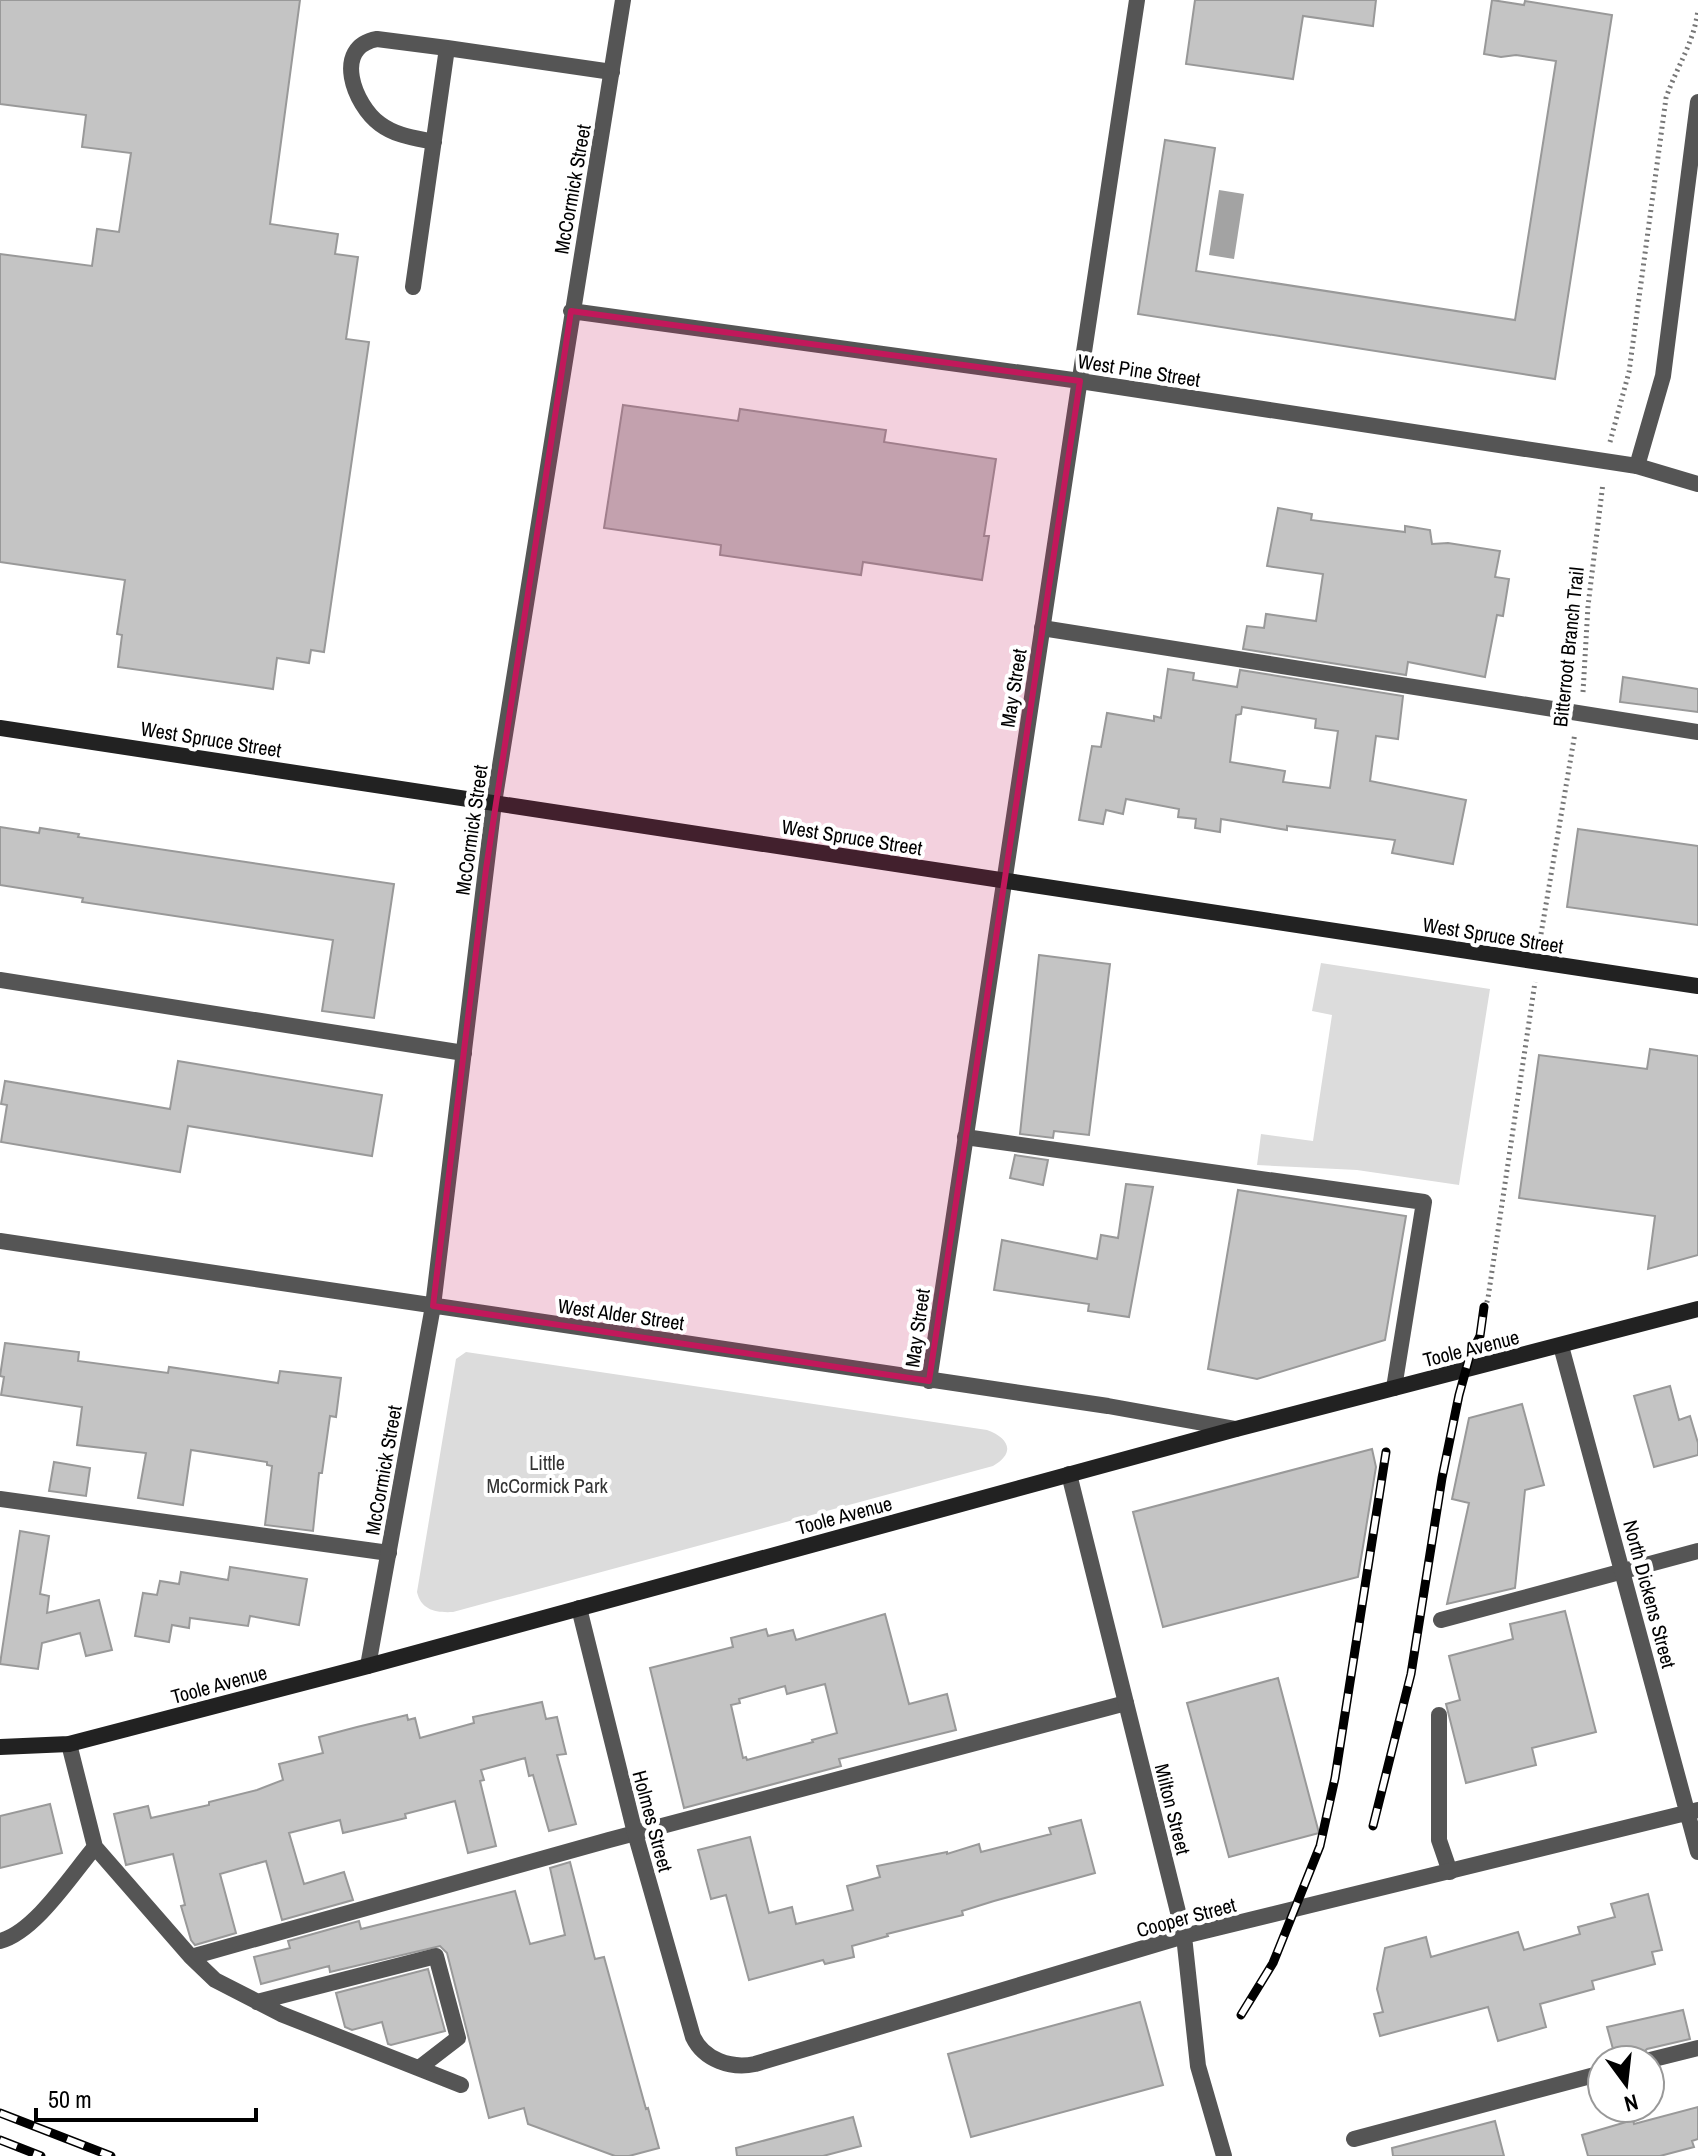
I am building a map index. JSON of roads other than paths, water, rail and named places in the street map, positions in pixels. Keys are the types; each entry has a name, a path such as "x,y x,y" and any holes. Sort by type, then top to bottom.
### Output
{"street":[{"name":"McCormick Street","path":"368,1666 433,1306 494,803 623,0"},
{"name":"May Street","path":"929,1381 1137,0"},
{"path":"434,142 391,131 367,112 356,94 351,58 367,41 377,39 612,72"},
{"path":"413,287 447,48"},
{"path":"1637,466 1663,376 1698,102"},
{"name":"West Pine Street","path":"571,311 1080,381 1637,466 1698,484"},
{"path":"1042,628 1698,732"},
{"name":"West Spruce Street","path":"0,728 1698,986"},
{"path":"0,980 464,1053"},
{"path":"965,1137 1424,1202 1394,1388"},
{"name":"West Alder Street","path":"0,1241 1108,1406 1236,1429"},
{"name":"Toole Avenue","path":"0,1747 69,1744 368,1666 1236,1429 1698,1309"},
{"name":"North Dickens Street","path":"1561,1346 1693,1812 1698,1852"},
{"name":"Milton Street","path":"1069,1474 1184,1936 1198,2066 1224,2156"},
{"path":"0,1499 389,1553"},
{"path":"1441,1620 1698,1551"},
{"name":"Holmes Street","path":"579,1608 635,1833 695,2042"},
{"path":"191,1957 635,1833 1126,1703"},
{"path":"1439,1715 1439,1840 1450,1872"},
{"path":"69,1744 95,1847 191,1957 215,1980 257,2002 461,2085"},
{"name":"Cooper Street","path":"695,2042 714,2060 731,2065 749,2065 1184,1936 1693,1812"},
{"path":"0,1941 22,1930 53,1899 95,1847"},
{"path":"257,2002 436,1956 458,2038 419,2068"},
{"path":"1666,2056 1698,2048"},
{"path":"1354,2139 1586,2077"}],"railway":[{"path":"1373,1826 1411,1674 1442,1478 1459,1395 1470,1355 1480,1336 1484,1307"},
{"path":"1241,2015 1273,1963 1320,1846 1335,1778 1386,1452"},
{"path":"0,2113 111,2156"},
{"path":"0,2140 41,2156"}],"park label":[{"name":"Little McCormick Park","path":"547,1474"}]}
